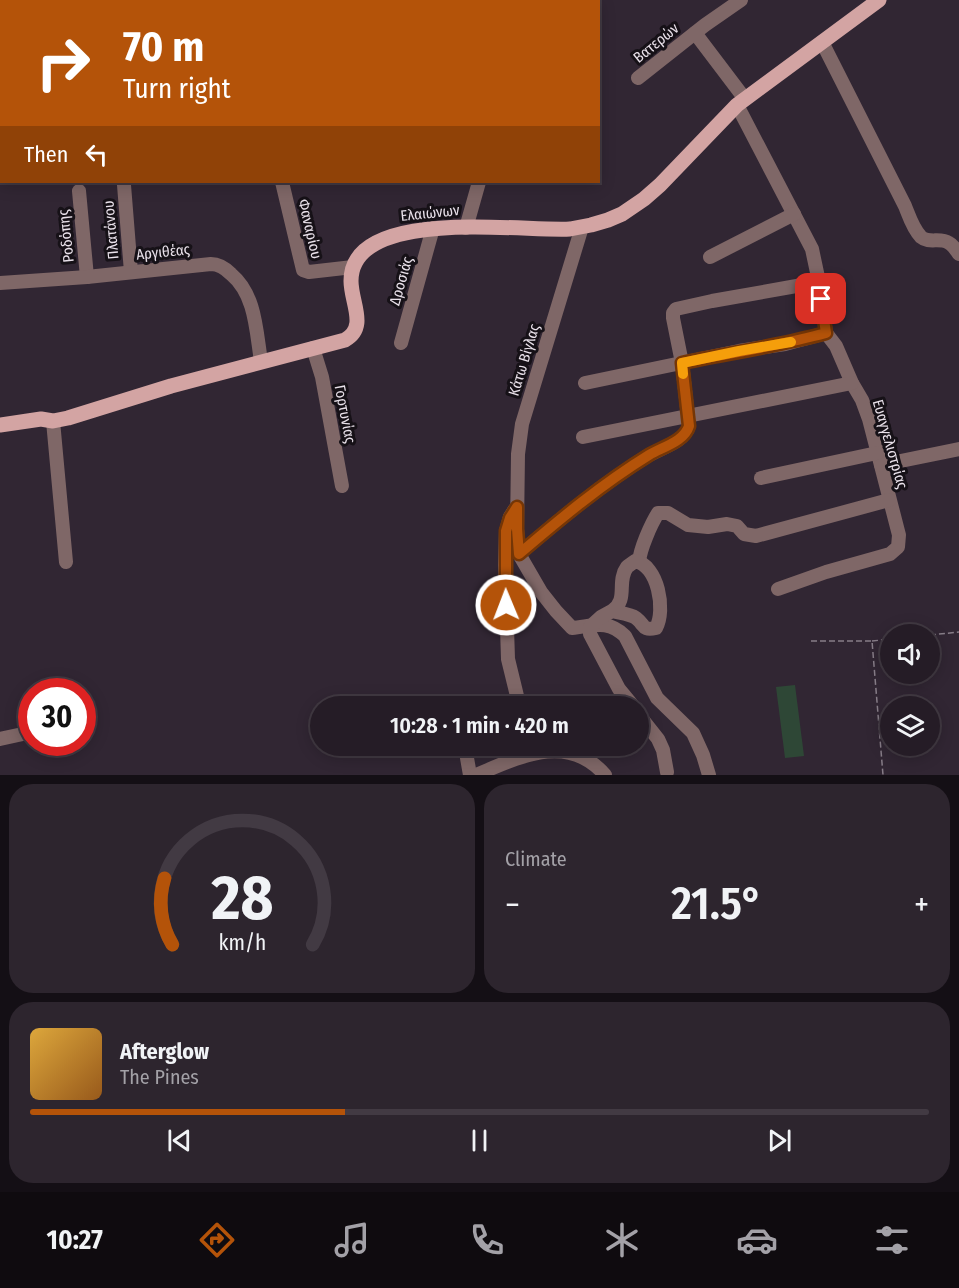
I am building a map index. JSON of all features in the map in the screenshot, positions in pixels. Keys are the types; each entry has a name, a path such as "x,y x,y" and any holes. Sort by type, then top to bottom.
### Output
{"main road":[{"name":"Ελαιώνων","path":"353,267 363,253 383,240 400,233 433,228 559,230 591,225 615,217 644,199 660,185 741,102 879,0"},
{"path":"0,425 41,419 53,421 261,361 345,340 357,329 351,290 353,267"}],"street":[{"name":"Βατερών","path":"638,78 741,0"},
{"path":"585,383 739,351 785,344 826,333 812,249 741,102 695,33"},
{"path":"822,42 915,230 927,241 951,243 959,254"},
{"name":"Φαναρίου","path":"282,183 303,270 309,272 353,267"},
{"path":"466,228 480,183"},
{"name":"Πλατάνου","path":"124,185 131,272"},
{"name":"Ροδόπης","path":"78,191 87,277"},
{"path":"710,257 794,214"},
{"name":"Κάτω Βίγλας","path":"519,554 518,454 522,424 582,227"},
{"name":"Δροσιάς","path":"401,343 433,228"},
{"name":"Αργιθέας","path":"0,283 218,264 238,281 248,294 261,361"},
{"path":"709,775 693,734 657,698 625,636 617,628 606,624 572,628 540,592 519,554 567,513 614,479 687,433 689,426 682,363 673,318 676,309 819,282"},
{"name":"Ευαγγελιστρίας","path":"778,589 826,572 890,554 898,547 898,536 890,500 869,419 836,346 826,333"},
{"name":"Γορτυνίας","path":"313,348 322,377 342,486"},
{"path":"583,436 852,383"},
{"path":"53,421 66,562"},
{"path":"761,478 959,449"},
{"path":"639,562 640,554 658,513 668,513 688,525 737,526 744,534 756,536 890,500"},
{"path":"517,507 506,531 505,565 508,659 517,696"},
{"path":"612,611 636,618 642,626 649,629 656,628 660,621 661,605 653,576 639,562 635,561 627,567 619,606 601,616 590,627 590,634 625,696"},
{"path":"649,727 663,750 667,772"},
{"path":"0,739 18,735"},
{"path":"476,775 514,760 556,750 587,759 605,775"},
{"path":"467,756 470,775"}],"path":[{"path":"940,634 959,632"},
{"path":"811,641 880,640"},
{"path":"872,641 883,775"}],"green space":[{"path":"795,685 804,756 785,758 776,687"}],"slow traffic":[{"path":"683,374 682,363 791,342"}],"route":[{"path":"506,605 506,531 517,507 519,554 567,513 614,479 687,433 689,426 682,363 785,344 826,333 821,299"}]}
